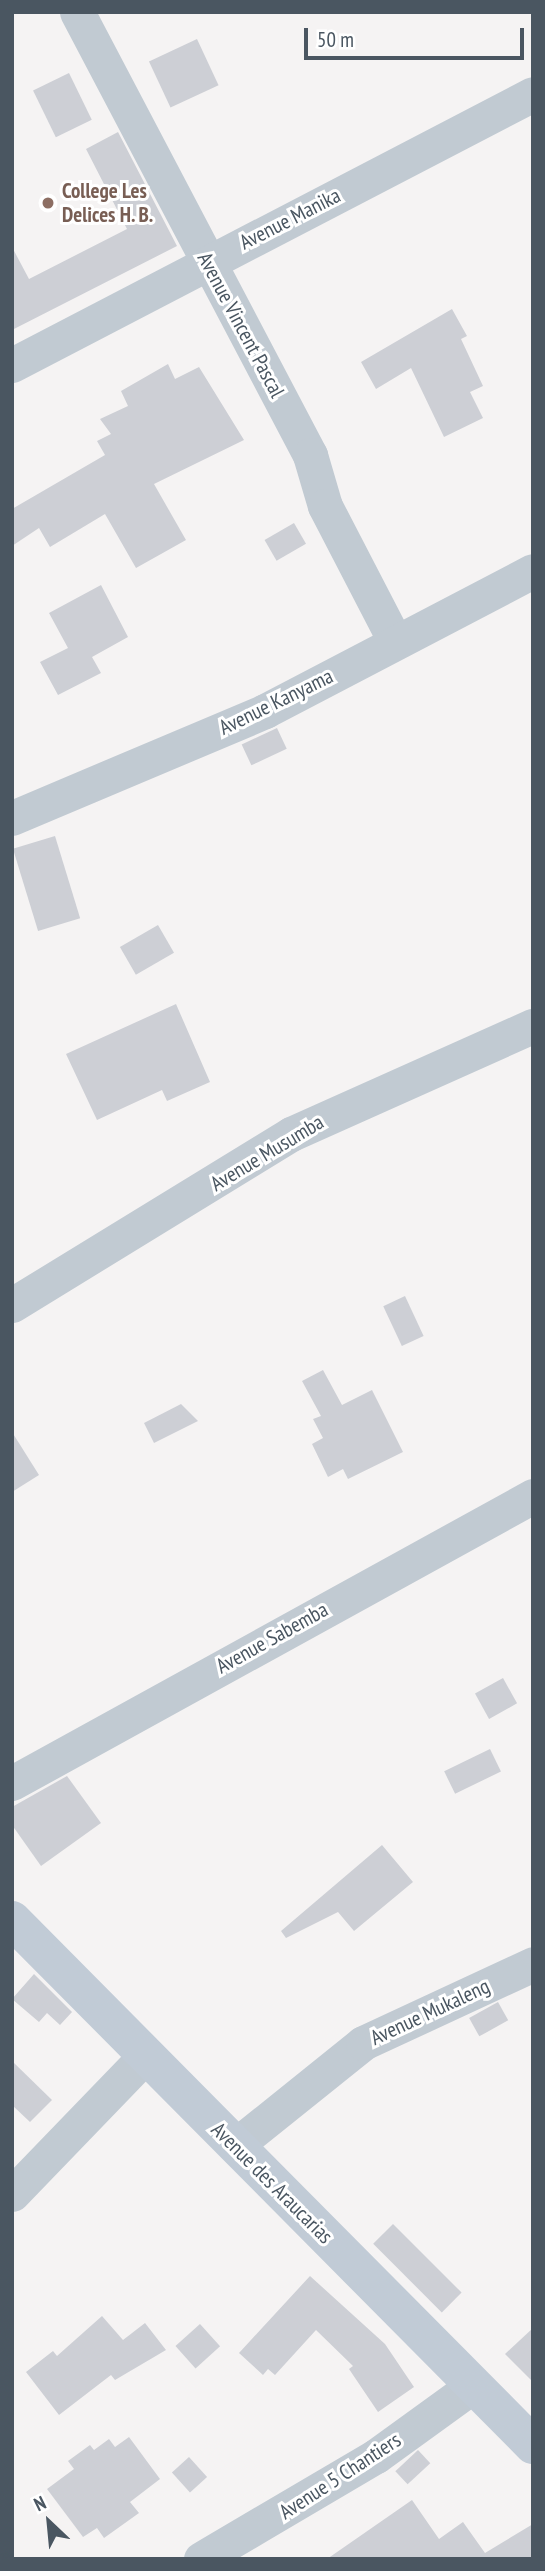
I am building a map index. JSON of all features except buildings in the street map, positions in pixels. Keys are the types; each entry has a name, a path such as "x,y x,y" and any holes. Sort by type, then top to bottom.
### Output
{"street":[{"name":"Avenue Vincent Pascal","path":"76,12 310,455 325,506 395,641"},
{"name":"Avenue Manika","path":"12,365 533,94"},
{"name":"Avenue Kanyama","path":"12,818 265,711 533,571"},
{"name":"Avenue Musumba","path":"12,1305 291,1134 533,1026"},
{"name":"Avenue Sabemba","path":"12,1783 533,1496"},
{"name":"Avenue des Araucarias","path":"12,1920 533,2445"},
{"name":"Avenue Mukaleng","path":"235,2146 372,2037 533,1964"},
{"path":"12,2194 146,2055"},
{"name":"Avenue 5 Chantiers","path":"201,2559 376,2456 474,2385"}],"place":[{"name":"College Les Delices H. B.","path":"48,203"}]}
